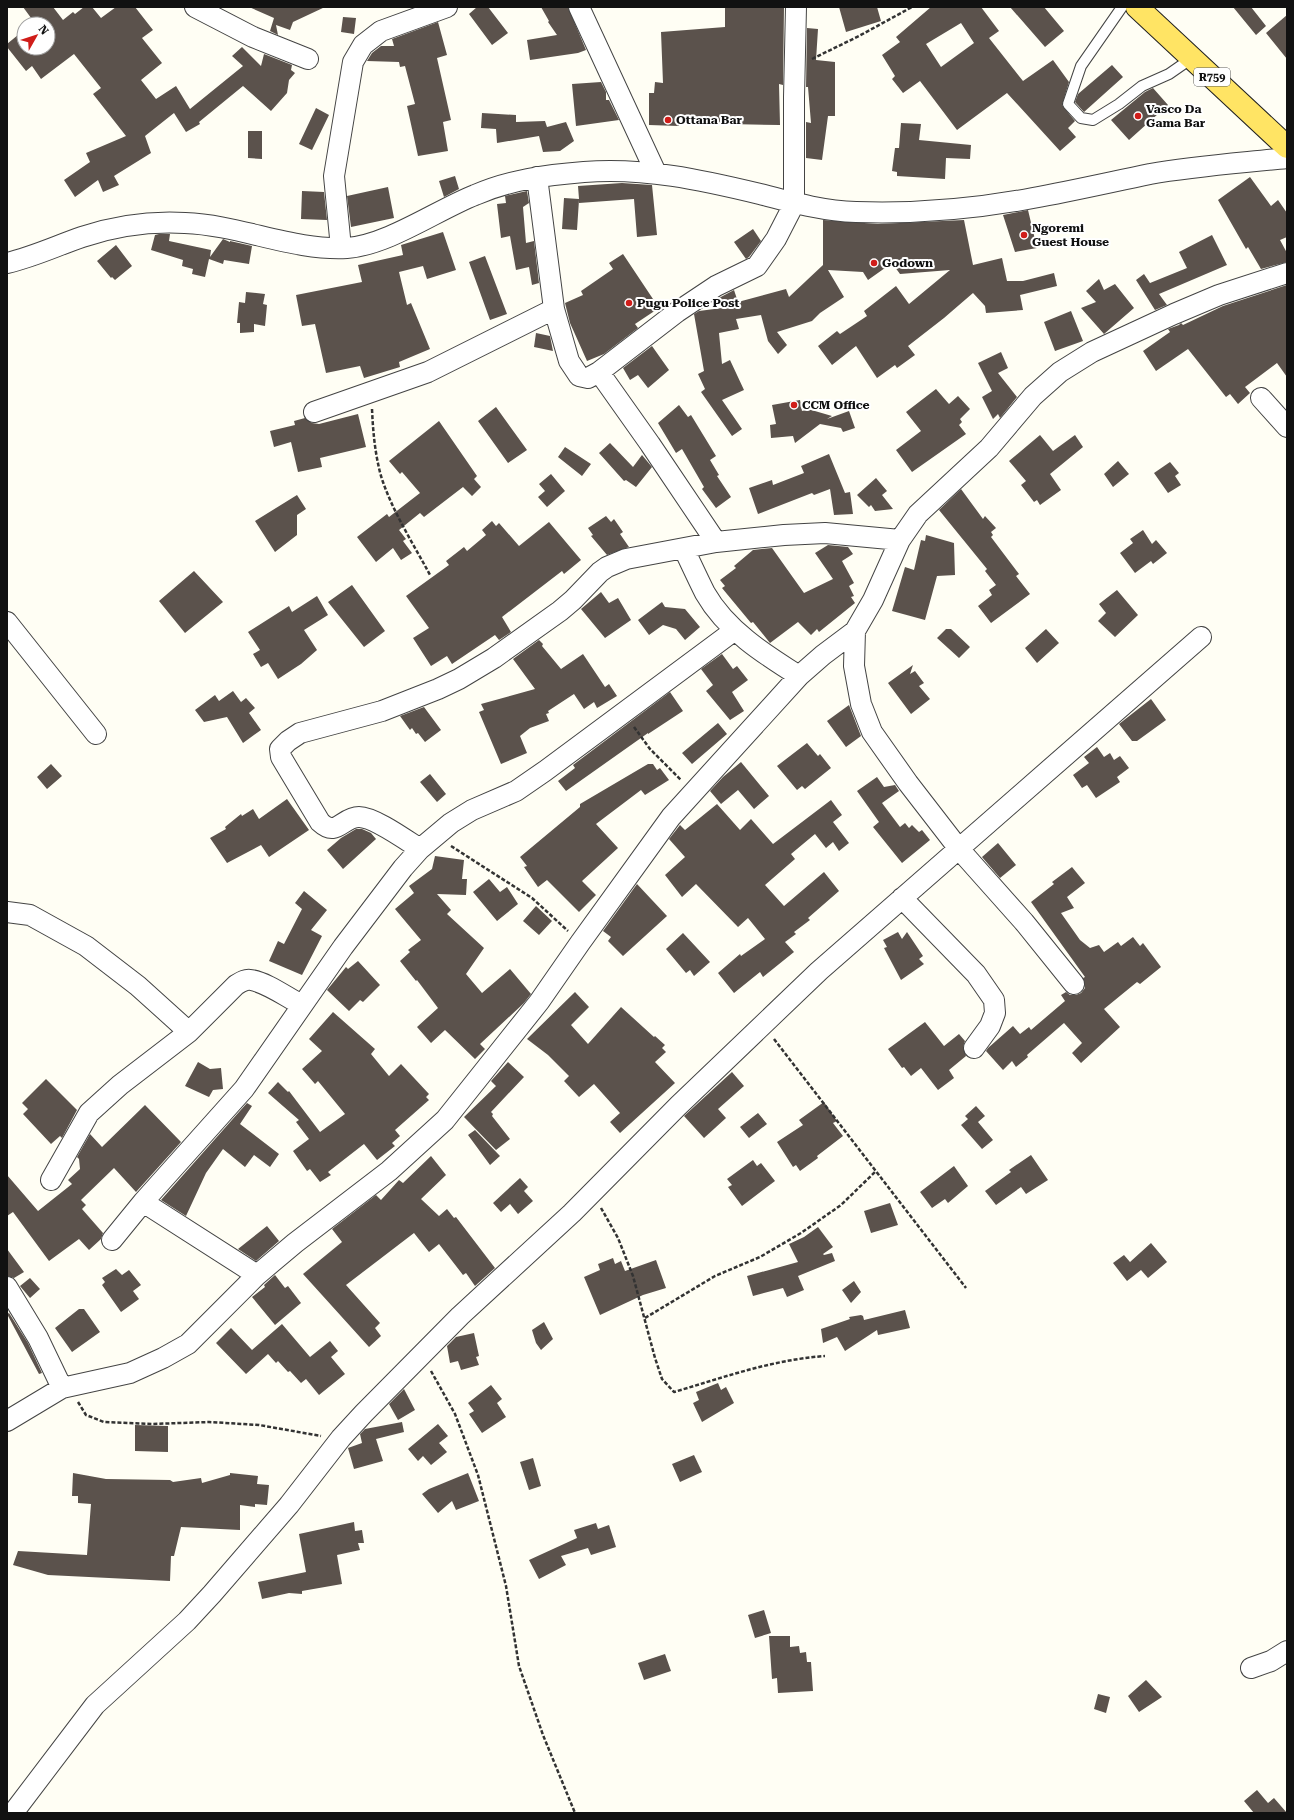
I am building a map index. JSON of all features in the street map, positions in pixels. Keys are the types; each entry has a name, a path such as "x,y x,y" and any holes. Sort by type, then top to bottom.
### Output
{"main road":[{"name":"R759","path":"1137,7 1287,147"}],"street":[{"path":"195,7 246,34 308,59"},
{"path":"341,248 334,176 353,62 363,45 381,31 447,7"},
{"path":"579,7 656,173"},
{"path":"537,177 554,309 569,361 579,376 588,378 599,372 677,312 716,286 757,266 776,239 794,204 796,7"},
{"path":"7,263 30,257 105,230 154,222 189,223 234,229 319,248 352,248 376,241 475,194 511,182 537,177 587,172 656,173 723,185 794,204 852,212 936,211 1030,199 1153,174 1287,158"},
{"path":"7,1421 66,1386 130,1373 188,1344 257,1275 295,1243 389,1171 445,1120 540,1002 580,943 671,817 799,676 823,655 855,631 873,600 900,540 918,514 989,448 1034,396 1060,372 1092,352 1174,314 1219,295 1287,273"},
{"path":"314,412 428,372 554,309"},
{"path":"599,372 716,542"},
{"path":"1261,398 1287,427"},
{"path":"420,849 390,830 360,817 351,818 332,829 326,828 320,822 281,757 280,750 288,740 300,733 382,711 459,679 494,658 560,611 607,567 626,559 716,542 825,533 900,540"},
{"path":"684,549 706,594 722,618 767,656 799,676"},
{"path":"7,622 96,734"},
{"path":"112,1240 143,1202 244,1089 302,1005 383,894 420,849 451,823 472,810 516,791 735,630"},
{"path":"855,631 854,666 861,704 872,732 908,783 959,849 1024,922 1074,984"},
{"path":"13,1813 95,1705 187,1621 289,1505 341,1438 460,1316 572,1213 762,1025 902,898 1201,637"},
{"path":"902,898 976,974 994,1000 995,1013 990,1026 974,1048"},
{"path":"7,912 30,915 86,946 138,986 189,1032"},
{"path":"52,1180 89,1113 120,1085 189,1032 236,985 243,981 250,980 302,1005"},
{"path":"143,1202 257,1275"},
{"path":"7,1287 66,1386"},
{"path":"1251,1668 1271,1661 1287,1651"}],"lane":[{"path":"1122,7 1081,66 1068,104 1081,118 1093,120 1119,104 1142,86 1169,74 1192,58"}],"path":[{"path":"795,67 860,36 912,7"},
{"path":"371,393 373,435 381,476 394,508 430,575"},
{"path":"623,713 650,749 668,769 693,791"},
{"path":"436,836 532,898 580,943"},
{"path":"762,1025 966,1288"},
{"path":"644,1318 714,1276 760,1257 801,1234 841,1205 876,1171"},
{"path":"592,1192 618,1238 633,1276 654,1358 662,1379 674,1392 759,1366 796,1358 825,1356"},
{"path":"422,1355 455,1414 478,1475 506,1586 519,1666 542,1735 575,1813"},
{"path":"66,1386 86,1415 104,1422 152,1424 209,1422 259,1425 292,1432 341,1438"}],"building":[{"path":"23,7 53,7 63,20 73,12 75,14 84,7 92,7 101,18 116,7 135,7 153,30 142,38 162,63 141,80 156,99 176,86 190,109 243,66 232,56 242,47 261,66 264,54 292,65 291,70 295,73 289,80 287,93 271,111 243,86 199,122 200,124 186,132 174,113 145,136 151,153 114,176 119,185 103,192 98,180 75,197 64,180 90,162 86,153 126,136 93,94 101,88 74,54 41,79 32,66 26,71 7,47 7,44 16,37 16,56 56,56 56,16 30,16"},
{"path":"249,7 325,7 293,22 290,30 276,25 278,35 270,31 274,18"},
{"path":"477,7 488,7 508,33 492,45 469,14"},
{"path":"541,7 568,7 586,50 578,53 530,60 527,40 557,35 548,22 549,21"},
{"path":"725,7 784,7 783,85 779,84 780,125 679,123 679,126 649,125 649,93 654,93 655,82 663,83 661,32 725,27"},
{"path":"839,7 877,7 881,21 846,32"},
{"path":"931,7 981,7 999,31 989,38 1023,81 1053,60 1069,82 1062,105 1075,121 1068,128 1076,137 1060,151 1007,93 957,130 920,81 903,93 892,79 895,76 882,55 900,42 896,37","holes":["961,23 974,43 941,67 926,44"]},
{"path":"1010,7 1044,7 1064,31 1045,47"},
{"path":"1233,7 1251,7 1266,26 1256,35"},
{"path":"1287,15 1287,59 1266,33"},
{"path":"343,17 356,18 354,34 341,32"},
{"path":"438,22 447,55 437,58 451,120 443,122 448,151 418,156 407,106 415,104 405,66 400,67 399,62 367,61 372,53 381,46 394,46 392,39"},
{"path":"807,28 818,29 816,60 835,62 835,116 828,116 822,160 806,158 806,122 811,123 808,87 806,87"},
{"path":"1112,65 1123,77 1084,112 1075,102 1078,94"},
{"path":"601,82 606,92 606,100 609,100 619,120 576,126 572,84"},
{"path":"1153,88 1168,105 1129,140 1111,120 1145,92"},
{"path":"316,108 329,115 312,150 299,144"},
{"path":"482,113 516,115 516,122 545,121 547,127 566,122 574,141 560,151 543,152 539,136 497,143 496,129 481,128"},
{"path":"901,123 921,124 919,140 971,145 970,159 946,158 945,179 897,176 897,172 892,171 895,148 899,148"},
{"path":"248,131 262,131 262,159 248,158"},
{"path":"455,176 459,189 444,197 439,181"},
{"path":"1250,177 1271,206 1278,200 1287,213 1287,237 1280,240 1287,253 1287,262 1261,269 1248,247 1246,249 1218,200"},
{"path":"622,183 652,185 657,235 637,237 634,199 579,203 579,200 577,230 562,229 564,198 579,199 578,186"},
{"path":"388,187 394,218 351,227 347,196"},
{"path":"302,191 324,192 327,220 301,219"},
{"path":"527,191 529,203 523,207 526,243 534,241 539,283 532,285 529,267 516,270 510,236 501,238 497,204 506,203 505,196"},
{"path":"1028,210 1037,248 1015,252 1003,215"},
{"path":"823,220 878,224 964,220 973,265 1002,258 1007,281 1023,281 1054,273 1057,286 1020,295 1023,310 986,313 985,306 973,293 908,346 915,355 897,368 895,365 877,378 856,346 832,365 818,346 837,331 840,334 867,316 864,311 896,286 909,304 950,270 900,274 892,263 868,280 863,272 828,270 844,297 820,313 812,321 777,332 787,345 778,354 768,341 761,315 736,319 739,329 719,333 722,364 730,360 744,390 722,400 742,429 732,436 701,392 705,389 698,374 704,371 694,314 699,311 722,308 719,298 734,290 738,302 786,289 789,297 823,265"},
{"path":"753,229 761,241 746,259 734,242"},
{"path":"443,232 456,270 427,279 423,266 399,272 407,305 411,303 430,349 399,362 400,367 364,378 360,366 326,373 315,324 302,326 296,295 362,282 358,265 403,255 401,245"},
{"path":"170,234 169,241 211,250 210,257 223,239 230,242 252,246 249,264 224,260 223,264 209,259 205,277 192,274 193,269 182,266 183,260 151,250 155,235"},
{"path":"1212,235 1227,265 1159,294 1167,305 1155,310 1136,280 1144,274 1150,283 1187,268 1179,252"},
{"path":"116,245 132,266 115,280 112,277 111,278 97,261"},
{"path":"623,254 659,308 635,324 638,328 604,354 587,361 570,323 565,303 583,295 581,291 613,269 609,263"},
{"path":"485,256 507,314 490,320 469,262"},
{"path":"1099,279 1104,290 1115,284 1134,308 1104,334 1081,308 1096,302 1086,291"},
{"path":"1287,285 1287,377 1277,363 1245,387 1250,393 1238,404 1230,394 1226,397 1188,349 1156,371 1143,351 1170,332 1168,329 1181,323 1183,325 1223,306"},
{"path":"246,292 265,294 263,304 267,305 265,326 254,324 254,332 240,333 240,323 237,323 239,302 245,303"},
{"path":"1071,311 1083,341 1055,351 1044,322"},
{"path":"536,333 550,336 553,351 534,347"},
{"path":"652,346 669,370 648,388 638,375 630,380 623,368"},
{"path":"1001,352 1008,368 998,373 1017,397 1000,418 998,414 993,419 982,397 992,391 978,363"},
{"path":"936,389 949,404 958,396 970,409 960,419 962,422 959,425 966,434 912,472 896,450 921,431 906,412"},
{"path":"800,400 802,411 808,409 832,416 827,419 849,411 855,428 843,432 841,428 820,424 795,443 793,436 771,438 770,425 776,424 772,405"},
{"path":"679,405 688,417 691,415 716,456 710,460 719,475 717,476 731,497 716,508 702,489 704,487 682,449 676,453 658,423"},
{"path":"496,407 527,450 508,463 478,421"},
{"path":"358,414 366,447 320,458 322,467 298,472 291,442 274,447 270,431 295,425 294,421 305,418 312,423 319,424"},
{"path":"439,421 477,476 474,479 481,487 472,496 463,487 424,517 420,513 399,530 406,539 403,541 412,553 401,560 393,548 376,562 357,537 387,514 389,517 420,493 402,472 400,474 389,461"},
{"path":"1040,435 1053,451 1075,435 1083,447 1050,474 1061,490 1040,505 1037,500 1034,502 1021,485 1026,481 1009,461"},
{"path":"610,443 633,467 642,455 652,467 636,487 626,480 624,481 599,453"},
{"path":"565,447 591,464 582,476 558,457"},
{"path":"829,454 845,493 850,492 853,514 834,515 830,489 814,495 812,493 758,514 749,488 772,480 773,485 804,473 801,466"},
{"path":"1118,461 1129,474 1113,487 1104,474"},
{"path":"1170,462 1179,473 1175,476 1181,485 1168,493 1154,473"},
{"path":"551,474 565,491 547,507 538,497 545,491 539,484"},
{"path":"876,478 887,491 882,495 893,509 875,511 871,505 869,507 857,495"},
{"path":"961,489 983,519 985,516 996,528 991,532 993,535 991,537 1019,574 1016,576 1030,594 991,623 978,606 992,595 989,590 996,585 985,571 987,569 939,510"},
{"path":"297,495 306,509 297,515 297,535 275,552 255,521"},
{"path":"606,516 611,522 614,519 623,532 620,534 629,547 607,555 591,536 593,535 588,528"},
{"path":"492,521 496,526 499,523 519,546 549,522 581,560 564,574 562,571 502,617 511,632 499,640 495,635 452,664 447,656 431,666 413,638 429,628 406,596 449,565 446,561 464,547 467,551 486,535 482,530"},
{"path":"1143,530 1152,544 1156,540 1167,553 1153,564 1151,561 1135,573 1120,553 1133,543 1130,539"},
{"path":"926,535 954,543 955,575 937,576 925,620 892,611 905,567 914,570 921,540 925,541"},
{"path":"828,545 848,547 853,554 842,561 854,583 849,586 854,596 851,597 855,603 819,632 817,629 811,635 798,622 770,643 722,588 725,586 720,580 736,568 734,566 753,550 772,548 804,593 833,579 815,553"},
{"path":"194,571 223,602 185,633 159,601"},
{"path":"352,585 385,631 364,647 328,602"},
{"path":"1117,590 1138,615 1115,637 1098,621 1106,613 1099,604"},
{"path":"601,592 609,603 618,598 631,620 605,638 581,609"},
{"path":"317,596 328,615 304,630 317,650 301,664 278,679 268,663 261,667 253,654 260,650 248,632 289,606 292,612"},
{"path":"662,602 665,607 685,609 700,627 685,640 676,629 663,625 649,635 638,620"},
{"path":"946,629 951,629 970,647 959,658 937,638"},
{"path":"1046,629 1059,643 1037,663 1025,648"},
{"path":"539,640 543,644 542,646 561,669 583,654 605,687 609,684 617,696 597,708 594,702 584,709 574,694 548,711 549,713 546,714 549,721 530,728 520,736 527,753 501,764 479,712 484,710 481,704 535,689 513,659"},
{"path":"722,654 733,669 737,666 748,680 732,692 744,711 730,720 706,691 713,685 701,669"},
{"path":"913,665 910,674 915,671 924,683 919,686 930,699 911,714 888,683"},
{"path":"233,691 241,702 246,698 255,708 249,713 261,730 243,743 227,717 204,722 195,710 215,695 219,701"},
{"path":"670,692 683,711 648,733 566,791 558,781 575,768 573,765"},
{"path":"1151,699 1166,720 1137,741 1132,741 1119,724"},
{"path":"849,705 861,736 846,747 827,721"},
{"path":"424,707 441,730 425,742 412,728 410,730 400,716"},
{"path":"718,723 727,734 692,764 682,753"},
{"path":"807,743 818,756 820,754 831,768 805,789 802,786 797,790 777,766"},
{"path":"1097,747 1104,757 1110,753 1114,760 1120,756 1129,768 1117,777 1120,782 1096,798 1087,785 1082,788 1073,775 1089,763 1084,757"},
{"path":"741,762 769,796 754,809 738,790 721,804 710,791 723,777"},
{"path":"51,764 62,776 47,789 37,777"},
{"path":"648,764 653,764 657,770 660,768 669,780 645,795 641,790 596,824 618,848 582,881 596,895 579,912 547,880 538,887 524,867 527,866 520,857 580,807 580,804"},
{"path":"430,774 446,794 437,802 420,782"},
{"path":"877,777 884,787 895,785 899,791 882,803 900,827 905,823 909,828 912,825 919,832 922,830 930,840 902,863 873,827 879,822 857,791"},
{"path":"287,799 309,830 269,857 261,845 227,863 210,838 226,829 225,827 241,814 242,816 253,809 259,819"},
{"path":"831,800 842,815 833,822 849,843 839,851 833,842 826,848 815,834 791,854 795,859 765,885 784,906 824,872 839,891 808,918 810,920 794,932 796,934 785,942 794,952 763,977 760,972 734,993 718,973 740,954 741,956 765,939 748,918 738,927 696,884 682,897 665,875 685,857 669,839 680,825 685,830 717,804 740,830 751,819 773,844"},
{"path":"356,829 362,829 371,833 376,839 343,869 327,850 341,838"},
{"path":"998,843 1016,865 1000,878 982,857"},
{"path":"435,856 464,860 462,879 467,879 466,895 437,894 451,910 447,914 484,948 466,974 482,993 510,969 531,994 524,1003 480,1044 485,1049 475,1059 445,1030 431,1043 417,1027 438,1008 417,980 416,981 400,961 410,952 408,950 421,940 395,909 414,893 409,886 432,869"},
{"path":"1072,867 1085,883 1067,897 1074,908 1061,913 1080,940 1090,948 1099,945 1104,952 1118,942 1121,946 1133,937 1140,946 1143,943 1161,967 1140,984 1137,982 1104,1009 1120,1027 1081,1063 1072,1053 1082,1043 1064,1023 1027,1055 1028,1057 1016,1067 1012,1061 1003,1070 986,1051 988,1048 1013,1026 1020,1034 1029,1027 1031,1030 1065,1001 1061,995 1066,992 1070,995 1076,995 1081,993 1085,988 1083,978 1085,977 1031,902 1054,884 1052,882"},
{"path":"489,879 500,892 507,887 518,904 497,921 473,892"},
{"path":"637,884 667,916 623,956 608,941 611,937 603,931"},
{"path":"304,891 327,910 311,930 322,936 302,975 269,961 278,941 284,944 302,909 295,903"},
{"path":"536,906 552,921 539,935 523,921"},
{"path":"898,932 902,939 907,932 923,956 919,959 924,964 901,980 884,948 887,947 883,940"},
{"path":"683,933 710,962 694,976 690,970 686,973 666,949"},
{"path":"358,961 380,985 363,1002 360,1000 349,1011 327,990 346,967 348,969"},
{"path":"575,992 589,1007 571,1025 588,1044 621,1007 665,1045 662,1048 666,1052 655,1062 675,1083 620,1133 610,1122 620,1113 594,1084 579,1097 564,1081 569,1076 548,1055 527,1039"},
{"path":"333,1012 375,1049 371,1054 389,1076 401,1064 429,1094 426,1097 429,1100 395,1130 400,1136 392,1143 395,1146 377,1160 364,1144 328,1172 331,1175 320,1182 310,1169 307,1171 293,1151 309,1139 296,1122 299,1120 268,1093 278,1082 288,1092 289,1091 320,1132 345,1114 318,1081 315,1084 302,1069 322,1051 309,1039"},
{"path":"925,1022 944,1046 959,1034 965,1041 963,1047 966,1056 949,1070 954,1078 938,1090 921,1068 911,1076 904,1067 902,1068 888,1049"},
{"path":"198,1062 210,1069 221,1068 223,1089 213,1090 209,1097 185,1086"},
{"path":"508,1062 524,1077 491,1112 493,1114 492,1116 510,1139 496,1150 464,1117 496,1086 491,1081"},
{"path":"732,1072 744,1086 718,1109 726,1118 704,1138 684,1116"},
{"path":"46,1079 77,1110 62,1138 60,1136 51,1144 23,1114 28,1109 22,1103"},
{"path":"824,1102 837,1121 833,1123 843,1136 817,1156 818,1158 800,1171 796,1165 793,1167 777,1142 803,1125 799,1120"},
{"path":"247,1103 252,1106 240,1124 279,1154 270,1167 254,1155 245,1167 223,1149 206,1173 186,1216 161,1200"},
{"path":"145,1105 181,1142 136,1192 114,1168 81,1200 86,1205 82,1209 103,1233 101,1239 89,1250 79,1239 49,1261 13,1212 7,1216 7,1175 38,1211 72,1184 68,1180 80,1169 79,1159 77,1157 90,1134 102,1147"},
{"path":"976,1106 985,1116 978,1122 993,1140 982,1149 961,1125 968,1119 965,1116"},
{"path":"758,1113 767,1124 749,1138 740,1127"},
{"path":"475,1130 500,1156 490,1165 468,1135"},
{"path":"1031,1155 1048,1180 1026,1194 1021,1187 996,1205 985,1191 1011,1172 1009,1170"},
{"path":"431,1156 446,1175 421,1199 439,1216 447,1209 454,1218 456,1217 495,1268 475,1286 466,1273 463,1275 439,1244 429,1252 414,1233 346,1285 380,1323 375,1328 381,1336 369,1347 303,1274 342,1242 332,1229 376,1195 381,1200 399,1180 403,1183"},
{"path":"753,1160 757,1166 761,1163 775,1181 742,1206 728,1187 732,1185 727,1179"},
{"path":"954,1166 968,1186 948,1203 945,1199 932,1208 920,1192"},
{"path":"520,1178 528,1187 524,1191 533,1201 518,1214 510,1204 501,1212 493,1203"},
{"path":"890,1203 898,1225 871,1233 864,1211"},
{"path":"267,1226 279,1241 256,1261 238,1249"},
{"path":"818,1227 833,1247 823,1254 832,1253 835,1261 798,1276 804,1290 787,1297 783,1288 753,1296 747,1276 798,1262 789,1244 804,1237"},
{"path":"1151,1243 1167,1262 1148,1278 1141,1270 1127,1281 1113,1263 1124,1255 1130,1262"},
{"path":"7,1249 24,1272 14,1278 7,1276"},
{"path":"613,1258 615,1264 621,1261 625,1271 656,1260 666,1288 643,1295 600,1315 584,1277 600,1270 598,1264"},
{"path":"116,1269 122,1275 129,1270 141,1285 133,1291 139,1299 121,1312 102,1285 105,1282 102,1278"},
{"path":"275,1275 285,1288 288,1286 301,1303 275,1325 252,1297 265,1287 264,1285"},
{"path":"30,1278 40,1289 30,1298 20,1286"},
{"path":"854,1281 861,1292 851,1303 842,1290"},
{"path":"79,1309 84,1309 100,1332 72,1352 55,1328"},
{"path":"905,1310 910,1328 878,1335 877,1330 845,1351 837,1337 823,1343 821,1329 850,1319 849,1317 861,1315 863,1316 864,1320"},
{"path":"9,1313 28,1343 42,1373 39,1374 7,1314"},
{"path":"544,1322 553,1339 541,1350 536,1343 532,1330"},
{"path":"282,1324 310,1357 330,1341 338,1351 331,1357 345,1374 319,1395 306,1379 301,1383 290,1371 288,1372 278,1361 276,1363 268,1354 246,1374 216,1343 231,1328 252,1350"},
{"path":"474,1333 479,1356 476,1357 479,1365 461,1370 458,1361 450,1363 447,1346 456,1337"},
{"path":"718,1383 721,1390 726,1387 734,1403 702,1422 693,1403 699,1400 696,1392"},
{"path":"491,1385 502,1399 497,1403 506,1417 482,1433 469,1414 474,1411 468,1403"},
{"path":"404,1389 415,1410 398,1420 389,1404"},
{"path":"402,1422 404,1432 376,1439 383,1461 354,1469 348,1448 362,1443 360,1434 365,1429"},
{"path":"438,1424 448,1436 439,1443 447,1452 431,1465 423,1456 418,1461 408,1449"},
{"path":"135,1425 168,1426 168,1452 135,1451"},
{"path":"694,1455 702,1472 680,1482 672,1464"},
{"path":"533,1458 541,1486 529,1490 520,1462"},
{"path":"73,1473 106,1479 170,1480 173,1482 201,1478 202,1483 230,1475 230,1473 258,1476 257,1484 269,1485 267,1505 255,1504 255,1507 240,1505 240,1530 181,1527 174,1556 171,1556 170,1581 48,1575 13,1565 18,1551 87,1555 91,1504 78,1503 78,1496 72,1496"},
{"path":"468,1473 479,1501 456,1510 452,1501 438,1513 422,1494 429,1489"},
{"path":"354,1522 355,1531 362,1530 364,1543 358,1543 360,1550 337,1555 342,1584 302,1591 302,1594 289,1593 262,1599 258,1582 306,1572 299,1534"},
{"path":"596,1523 598,1529 609,1525 616,1547 591,1555 588,1548 561,1556 566,1565 539,1579 529,1560 577,1538 574,1530"},
{"path":"764,1610 771,1633 755,1638 748,1615"},
{"path":"769,1636 790,1636 790,1647 799,1646 800,1653 806,1652 807,1662 811,1662 813,1691 778,1693 777,1678 772,1679"},
{"path":"665,1654 671,1671 644,1680 638,1663"},
{"path":"1146,1680 1162,1697 1139,1712 1128,1696"},
{"path":"1098,1694 1110,1697 1106,1713 1094,1709"},
{"path":"1257,1790 1268,1803 1274,1798 1287,1813 1254,1813 1244,1801"}],"place":[{"name":"Vasco Da Gama Bar","path":"1138,116"},
{"name":"Ottana Bar","path":"668,120"},
{"name":"Ngoremi Guest House","path":"1024,235"},
{"name":"Godown","path":"874,263"},
{"name":"Pugu Police Post","path":"629,303"},
{"name":"CCM Office","path":"794,405"}]}
